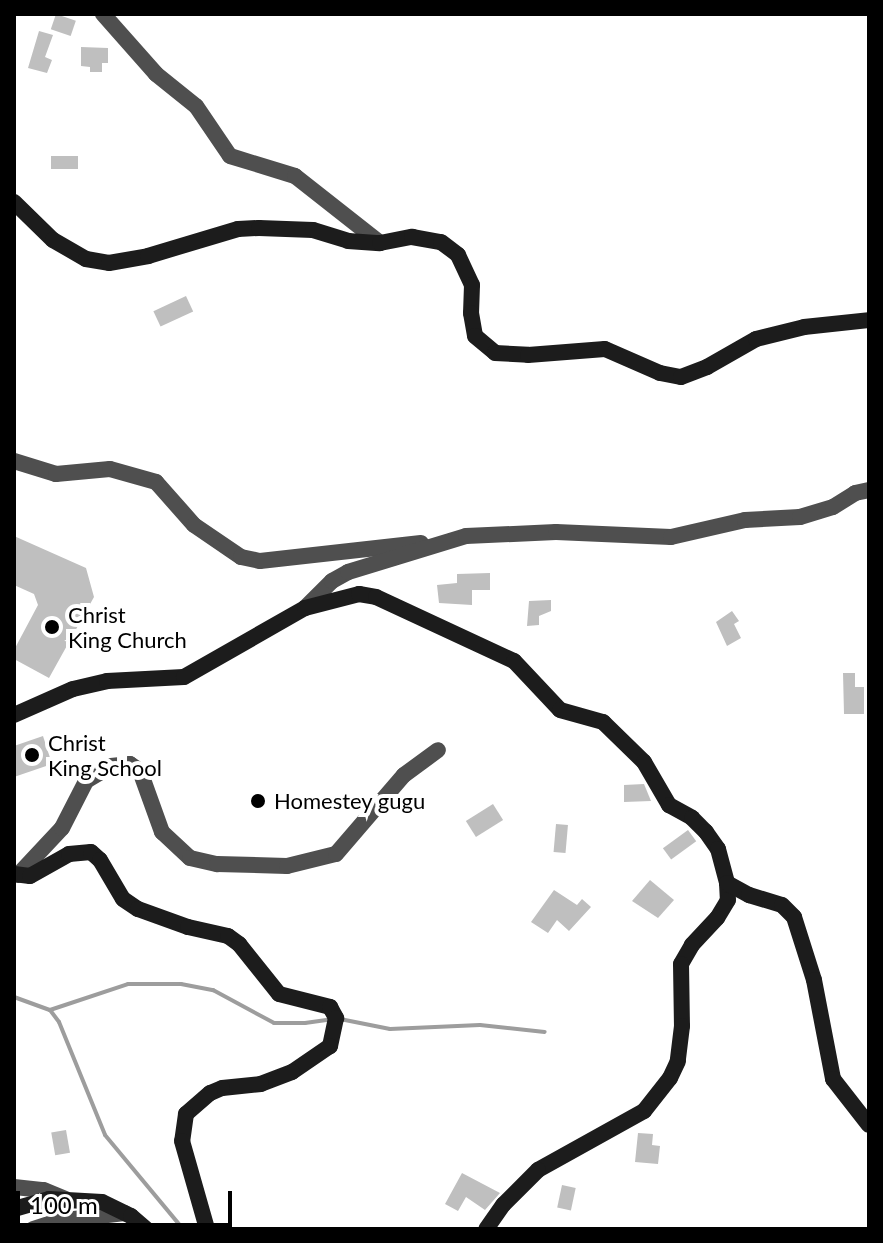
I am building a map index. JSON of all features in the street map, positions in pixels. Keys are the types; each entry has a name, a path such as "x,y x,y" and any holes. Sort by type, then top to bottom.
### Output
{"main road":[{"path":"14,202 53,240 86,259 109,263 148,256 238,229 313,230 348,241 380,243 427,238 451,247 458,255 472,285 471,313 475,336 495,353 528,355 605,349 660,373 681,377 707,367 756,339 804,327 869,320"},
{"path":"14,715 73,689 107,681 184,677 305,608 359,594 376,597 514,661 560,710 603,722 644,762 669,805 692,818 718,849 727,883 728,900 681,964 682,1041 674,1070 659,1095 644,1111 623,1126 538,1170 503,1205 486,1229"},
{"path":"16,874 39,872 69,854 91,852 100,860 123,899 138,909 188,927 228,936 250,956 263,978 279,994 330,1007 336,1018 330,1046 292,1072 261,1084 222,1088 210,1093 186,1114 182,1141 207,1229"},
{"path":"727,883 749,895 782,905 794,917 814,980 833,1079 869,1125"},
{"path":"14,1209 49,1199 102,1202 125,1213 146,1229"}],"street":[{"path":"103,14 156,74 196,106 230,156 295,176 380,243"},
{"path":"14,461 56,474 110,469 156,482 194,525 241,557 260,561 502,532 671,537 745,520 800,517 833,507 855,493 869,490"},
{"path":"305,608 332,581 348,572 450,540"},
{"path":"16,874 62,828 86,781 111,766 130,764 140,771 162,832 190,858 217,864 287,866 336,854 404,775 438,750"},
{"path":"14,1187 44,1190 66,1199"},
{"path":"33,1229 57,1221 125,1213"}],"building":[{"path":"56,14 76,21 71,36 51,29"},
{"path":"39,31 53,35 45,57 52,60 47,73 28,68"},
{"path":"81,47 108,48 108,63 102,63 102,72 90,72 90,67 81,66"},
{"path":"51,156 78,156 78,169 51,169"},
{"path":"186,296 193,311 161,327 153,311"},
{"name":"Christ King Church","path":"14,536 86,568 94,597 49,678 14,659 14,650 38,605 34,594 14,585"},
{"path":"490,573 490,590 472,590 472,605 439,603 437,585 457,583 457,574"},
{"path":"551,600 551,611 539,616 539,625 527,626 529,601"},
{"path":"732,611 739,621 734,624 741,638 727,646 716,622"},
{"path":"843,673 855,673 855,687 864,687 864,714 844,714"},
{"name":"Christ King School","path":"43,736 52,764 14,777 14,746"},
{"path":"644,784 651,801 624,802 624,785"},
{"path":"493,804 503,820 476,837 466,821"},
{"path":"556,824 568,825 566,853 554,852"},
{"path":"688,830 696,841 671,860 663,848"},
{"path":"650,880 674,900 658,918 632,901"},
{"path":"554,890 577,905 582,899 591,907 569,931 557,920 548,933 531,922"},
{"path":"66,1130 70,1153 55,1155 51,1133"},
{"path":"638,1133 653,1134 652,1145 660,1146 658,1164 635,1162"},
{"path":"462,1173 500,1193 485,1210 466,1197 458,1211 445,1204"},
{"path":"562,1185 576,1188 571,1210 557,1207"}],"waterway":[{"path":"50,1010 128,984 181,984 213,990 274,1023 332,1019"},
{"path":"14,997 50,1010 59,1022 105,1135 183,1229"},
{"path":"340,1019 390,1029 480,1025 545,1032"}],"place":[{"name":"Christ King Church","path":"52,627"},
{"name":"Christ King School","path":"32,755"},
{"name":"Homestey gugu","path":"258,801"}]}
